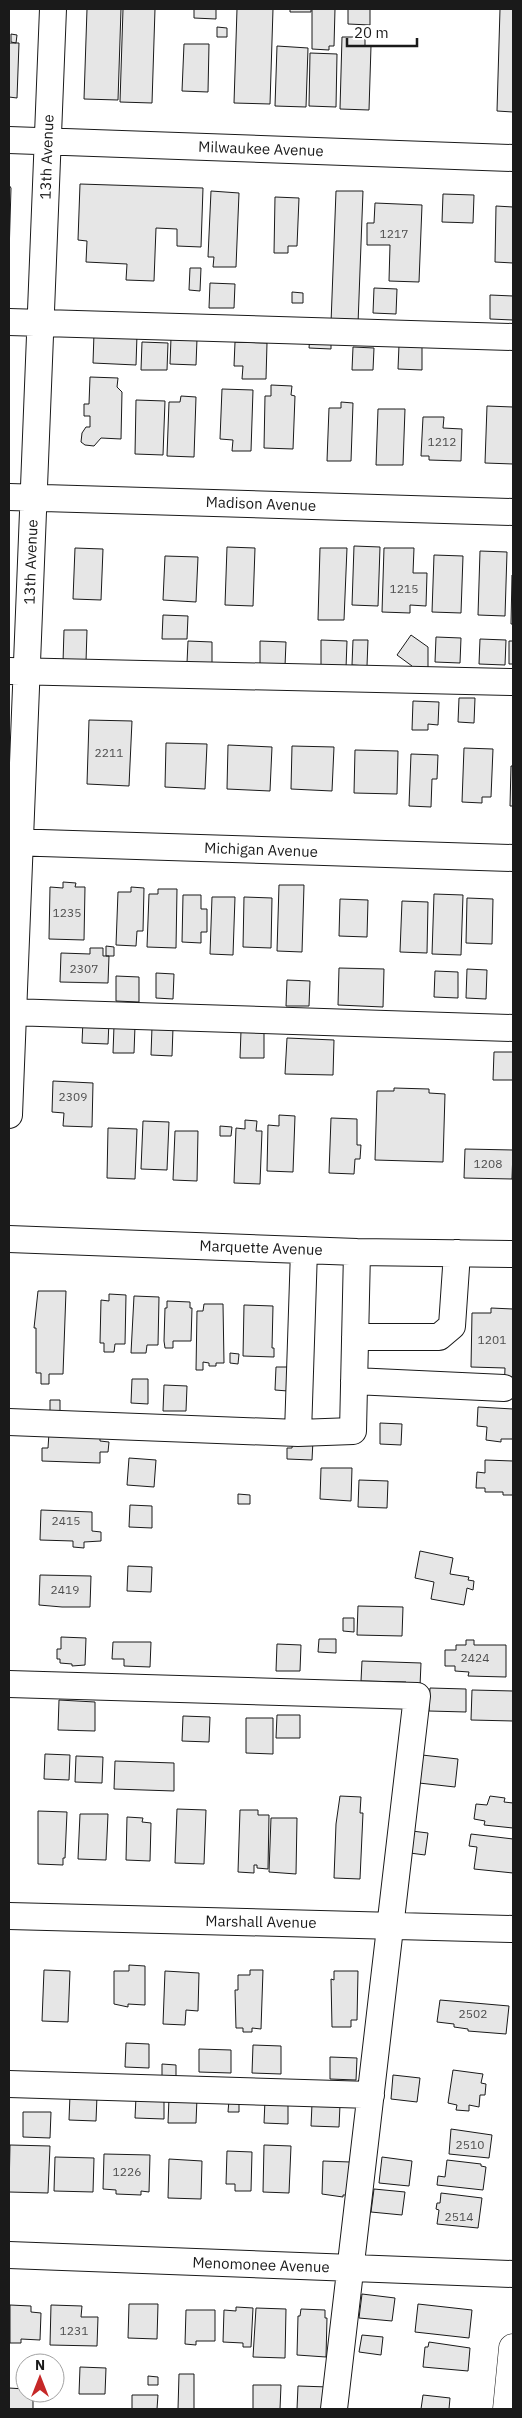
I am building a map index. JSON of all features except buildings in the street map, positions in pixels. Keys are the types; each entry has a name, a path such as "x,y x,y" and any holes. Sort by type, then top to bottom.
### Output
{"main road":[{"path":"507,2409 513,2348"}],"street":[{"name":"13th Avenue","path":"9,1115 21,497 41,323 53,9"},
{"name":"Milwaukee Avenue","path":"9,140 513,158"},
{"path":"9,322 513,337"},
{"name":"Madison Avenue","path":"21,497 513,512"},
{"path":"18,671 513,682"},
{"name":"Michigan Avenue","path":"14,842 513,858"},
{"path":"11,1012 513,1028"},
{"name":"Marquette Avenue","path":"9,1239 357,1252 513,1254"},
{"path":"298,1433 304,1250"},
{"path":"9,1422 298,1433 353,1431 357,1252"},
{"path":"355,1337 439,1337 446,1332 452,1326 457,1253"},
{"path":"354,1381 504,1388"},
{"path":"9,1684 417,1696 352,2268 334,2409"},
{"name":"Marshall Avenue","path":"9,1916 513,1929"},
{"path":"9,2084 371,2095"},
{"name":"Menomonee Avenue","path":"9,2255 513,2274"}]}
